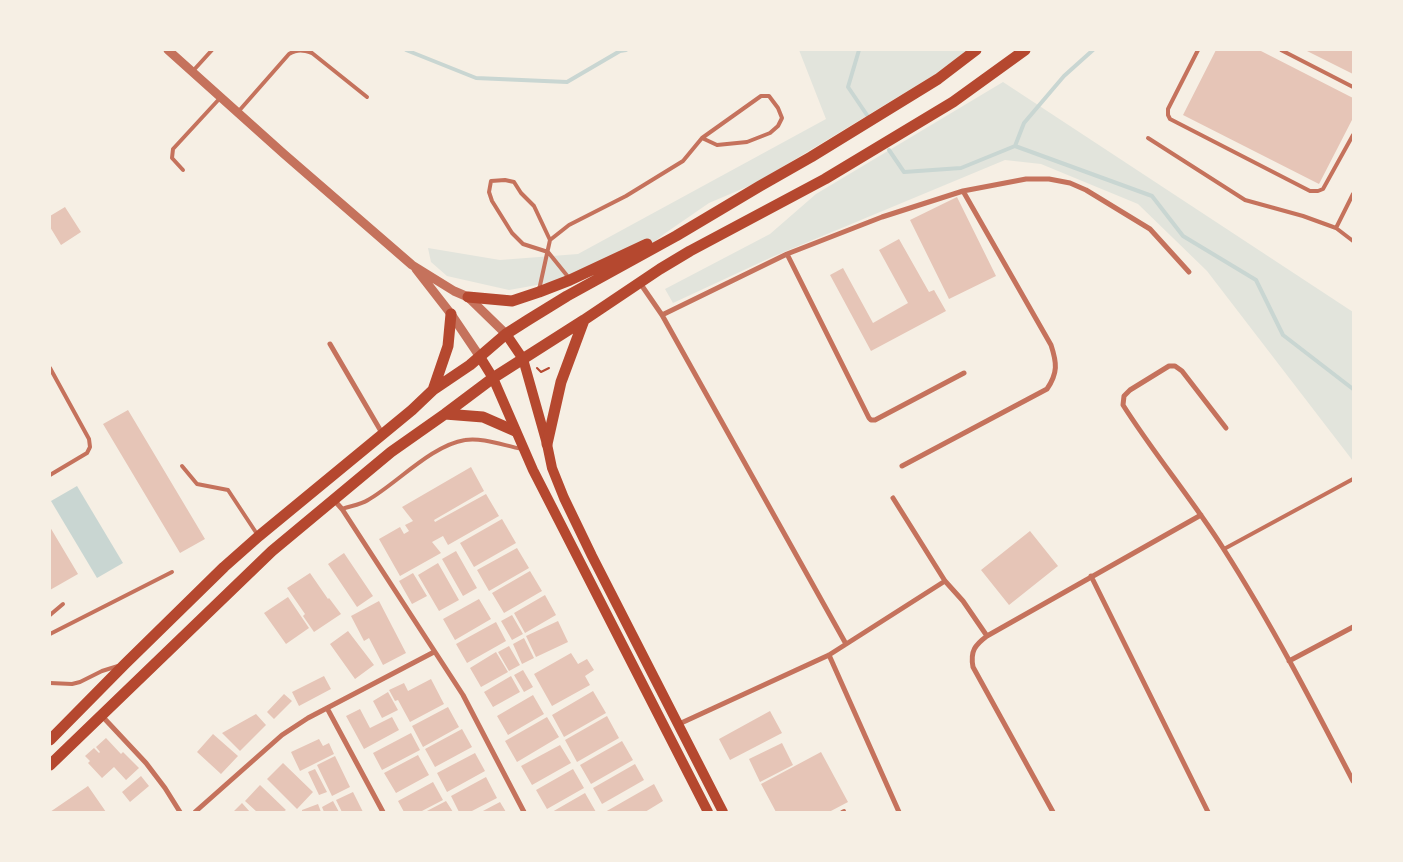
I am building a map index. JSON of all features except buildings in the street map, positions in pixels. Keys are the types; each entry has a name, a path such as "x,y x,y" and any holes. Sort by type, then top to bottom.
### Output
{"main road":[{"path":"51,735 224,567 259,536 412,410 433,390 470,365 506,334 567,296 812,157 938,79 976,50"},
{"path":"50,765 272,551 391,452 493,378 639,283 690,251 825,179 954,102 1025,50"},
{"path":"468,298 506,301 538,292 570,280 721,210"},
{"path":"433,390 448,346 450,314"},
{"path":"547,444 561,382 584,320"},
{"path":"506,334 526,357 552,468 564,498 723,812"},
{"path":"480,357 493,378 523,450 587,578 708,812"},
{"path":"445,414 483,417 515,431"}],"street":[{"path":"168,50 412,265 468,298 506,334"},
{"path":"662,315 786,254 882,217 963,191 1026,178 1049,179 1070,183 1086,190 1150,229 1189,272"},
{"path":"902,466 1046,389 1056,369 1056,358 1051,345 963,191"},
{"path":"786,254 868,418 876,420 964,373"},
{"path":"412,265 480,357"},
{"path":"639,283 662,315 846,644"},
{"path":"330,344 382,433"},
{"path":"1226,428 1182,371 1175,366 1169,366 1130,390 1124,396 1123,405 1134,422 1224,549 1290,661 1353,781"},
{"path":"893,498 945,580 963,601 987,636"},
{"path":"334,500 342,509 463,695 524,812"},
{"path":"1054,812 973,667 974,649 987,636 1201,515"},
{"path":"1092,576 1208,812"},
{"path":"679,724 829,655 945,580"},
{"path":"1290,661 1353,628"},
{"path":"195,812 282,735 308,718 434,652"},
{"path":"829,655 899,812"},
{"path":"327,708 383,812"},
{"path":"101,716 146,763 180,812"}],"lane":[{"path":"192,72 212,50"},
{"path":"238,112 289,54 296,50 312,53 368,97"},
{"path":"1198,50 1168,109 1170,119 1310,191 1323,189 1353,135"},
{"path":"1281,50 1353,87"},
{"path":"550,240 569,225 626,196 682,161 702,138 761,96 769,96 778,108 782,118 778,126 770,133 748,142 717,145 702,138"},
{"path":"183,170 172,158 173,150 221,97"},
{"path":"1148,138 1245,200 1303,216 1336,228 1353,241"},
{"path":"538,292 548,252 550,240 534,206 521,193 514,182 505,180 491,181 489,192 492,201 512,233 523,244 548,252 570,280"},
{"path":"1336,228 1353,194"},
{"path":"50,368 89,439 90,447 86,453 50,475"},
{"path":"342,509 367,501 432,454 452,444 466,440 479,440 523,450"},
{"path":"182,466 197,484 228,490 259,536"},
{"path":"1224,549 1353,480"},
{"path":"50,632 172,572"},
{"path":"50,615 64,604"},
{"path":"50,683 72,684 80,682 102,671 125,664"}],"path":[{"path":"526,357 541,372 549,368"}],"shaded area":[{"path":"799,50 969,50 934,75 756,183 709,203 639,254 576,278 509,290 447,276 431,262 428,248 500,260 578,254 826,119"},
{"path":"1003,82 1353,312 1353,461 1207,271 1138,204 1041,164 1005,160 772,257 673,303 665,289 770,234 816,194"},
{"path":"77,486 123,563 97,578 51,501"}],"waterway":[{"path":"406,50 476,78 567,82 620,51 626,50"},
{"path":"859,50 848,87 869,118"},
{"path":"1015,146 1024,123 1064,76 1093,50"},
{"path":"889,150 904,172 961,168 1015,146 1152,196 1183,236 1256,280 1283,335 1353,389"}]}
